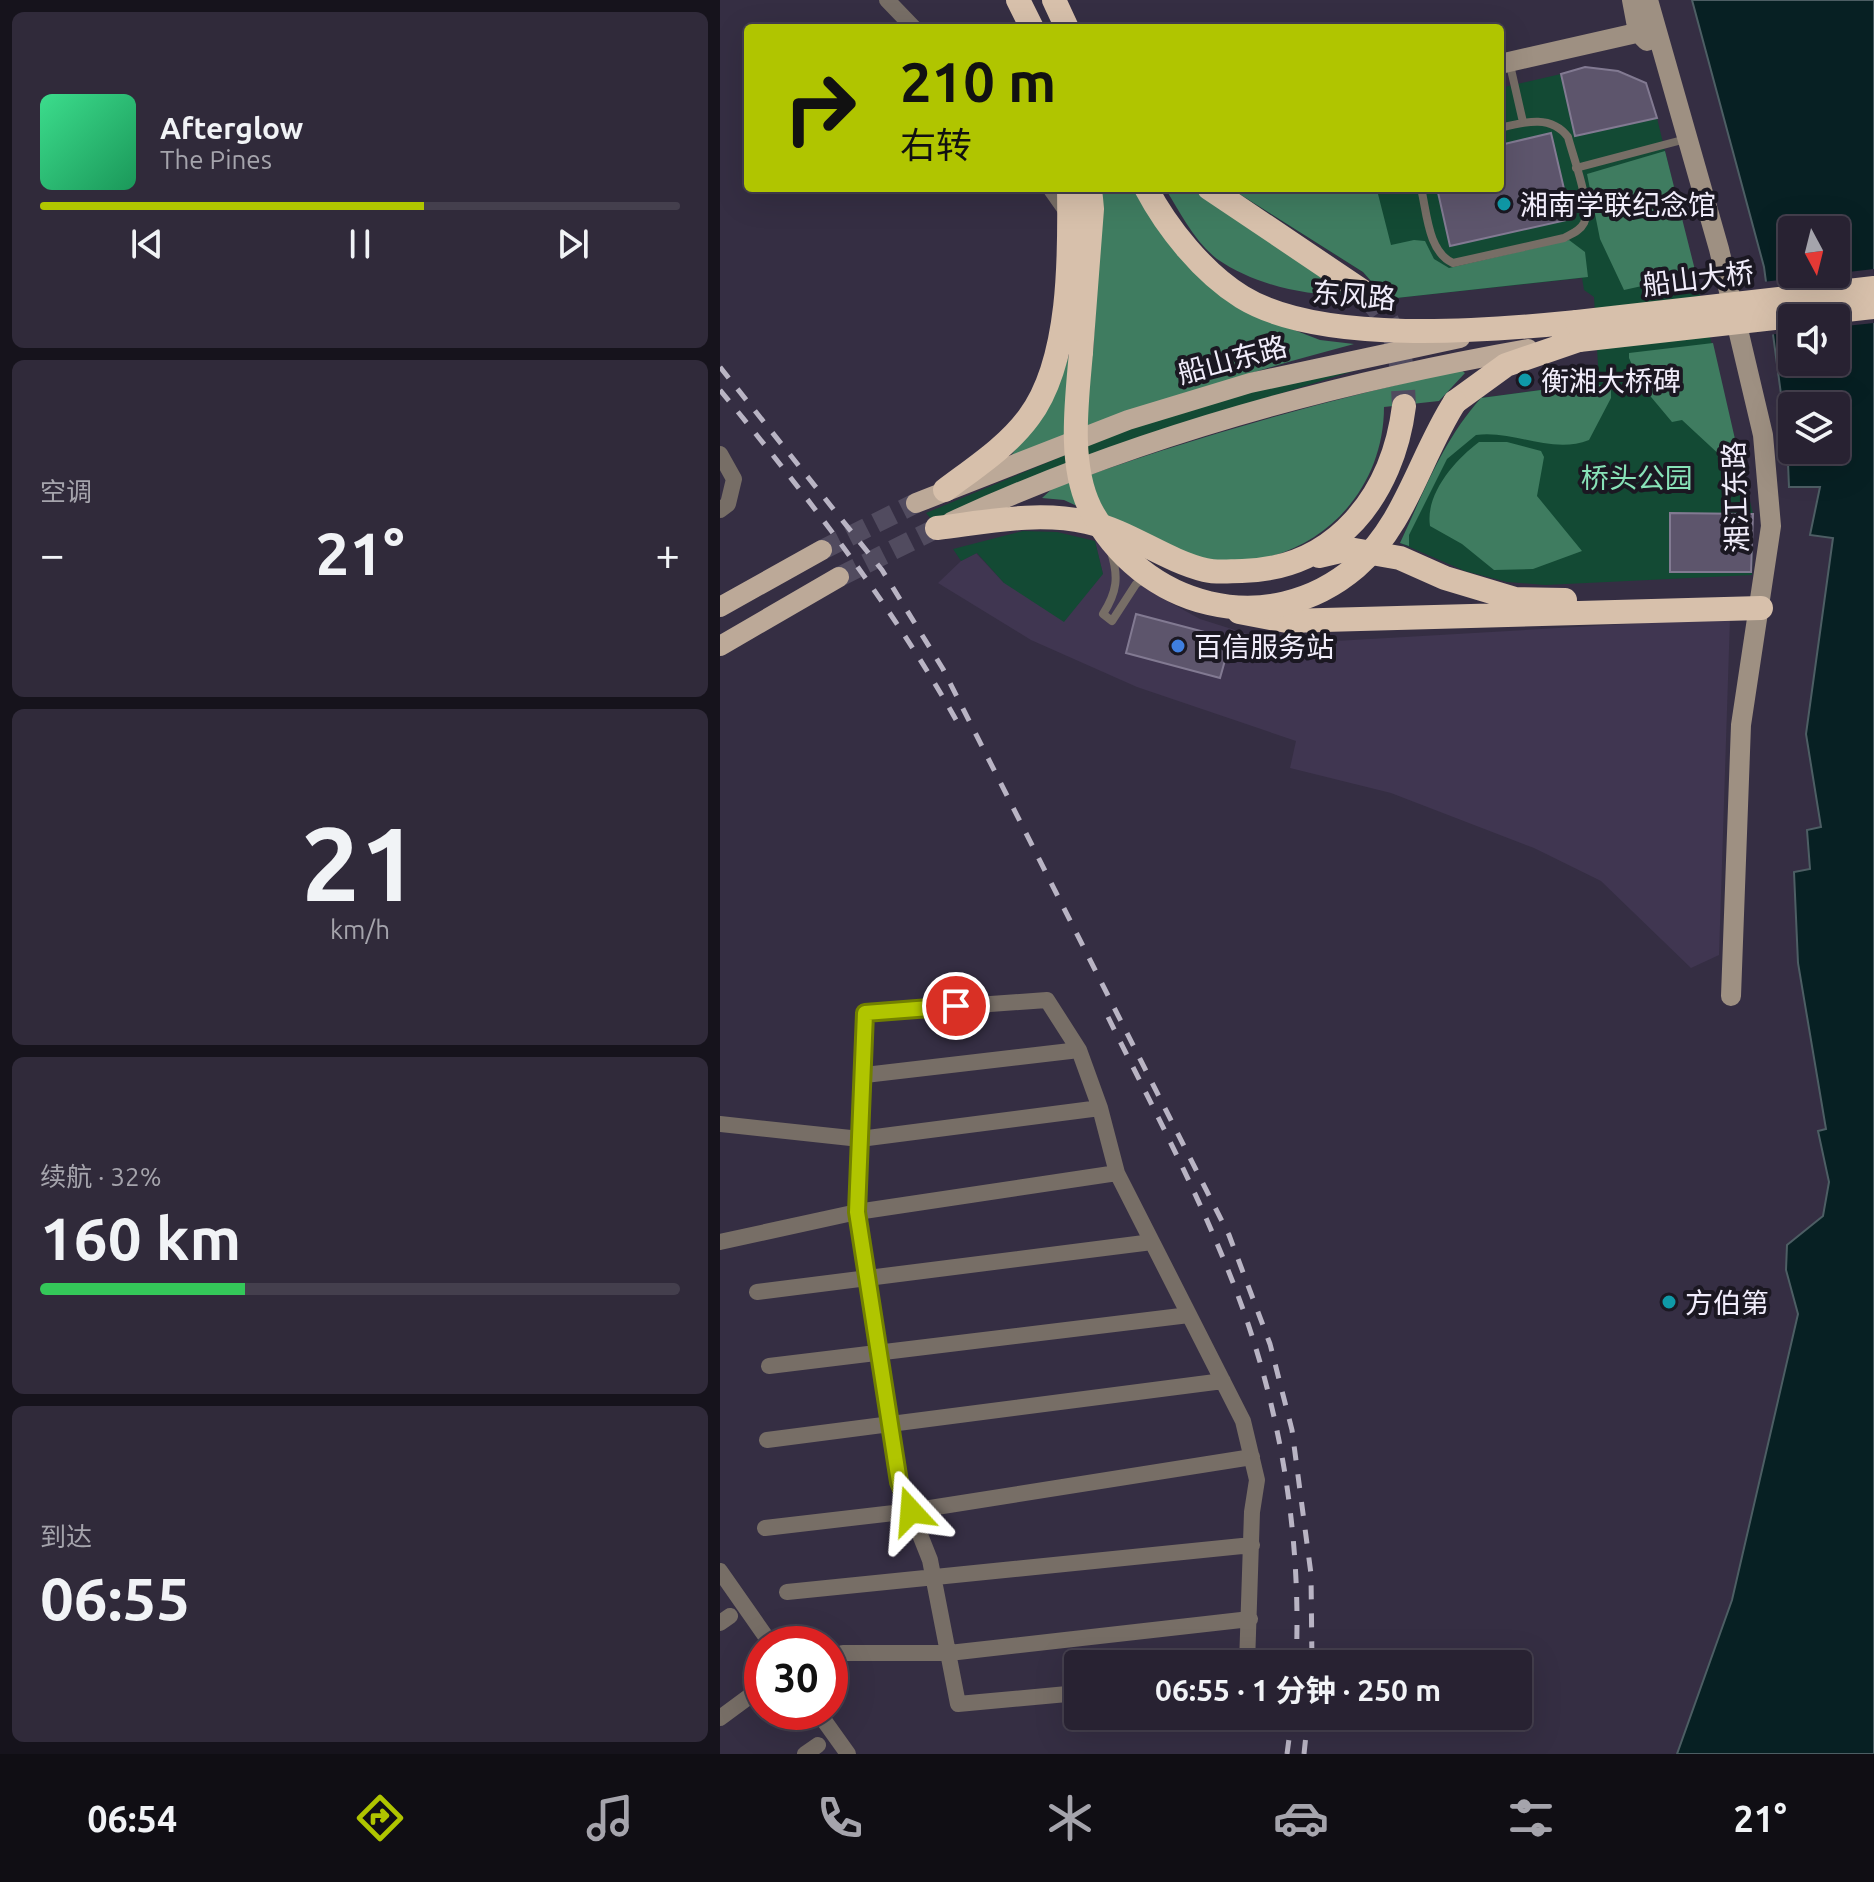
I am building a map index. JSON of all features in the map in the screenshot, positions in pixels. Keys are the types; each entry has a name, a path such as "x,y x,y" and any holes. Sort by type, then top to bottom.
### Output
{"highway":[{"path":"1018,0 1030,24"},
{"path":"1054,0 1065,24"},
{"path":"945,490 1001,447 1030,415 1053,366 1066,299 1069,192"},
{"path":"1090,192 1092,209 1076,450 1089,506 1118,553 1154,581 1213,606 1287,621 1448,619 1761,608"},
{"name":"东风路","path":"1149,192 1198,260 1242,297 1297,321 1413,331 1571,332"},
{"path":"1215,192 1365,293"},
{"name":"船山大桥","path":"1571,332 1874,288"},
{"name":"船山大桥","path":"1571,332 1874,307"},
{"path":"1213,606 1272,607 1317,594 1357,566 1394,523 1438,427 1455,402 1506,365 1571,332"},
{"path":"1297,562 1336,541 1378,488 1399,445 1404,406"},
{"path":"937,528 1034,515 1089,523 1166,565 1209,571 1256,570 1349,549 1400,558 1445,578 1515,599 1628,601 1712,609"}],"main road":[{"name":"船山东路","path":"916,503 1128,420 1250,383 1458,338 1571,332"},
{"name":"船山东路","path":"937,528 1023,489 1173,433 1571,332"},
{"path":"720,607 822,550"},
{"path":"720,646 839,577"}],"street":[{"path":"887,0 910,24"},
{"name":"湘江东路","path":"1632,0 1661,55 1719,249 1763,435 1771,526 1761,608 1751,638 1741,725 1731,996"},
{"name":"湘江东路","path":"1646,30 1648,0"},
{"path":"1505,63 1646,30"},
{"path":"1053,192 1069,215"},
{"path":"720,454 734,479 728,504 720,510"},
{"path":"1064,1694 958,1704 934,1577 899,1482 857,1212 865,1075 865,1013 1047,1000 1079,1050 1100,1108 1117,1173 1243,1421 1257,1480 1248,1650"},
{"path":"865,1075 1079,1050"},
{"path":"720,1124 861,1138 1100,1108"},
{"path":"720,1242 857,1212 1117,1173"},
{"path":"757,1292 1152,1242"},
{"path":"769,1366 1189,1315"},
{"path":"767,1440 1223,1381"},
{"path":"765,1528 911,1511 1252,1457"},
{"path":"787,1592 1252,1545"},
{"path":"720,1571 758,1626"},
{"path":"848,1653 949,1653 1250,1619"},
{"path":"720,1718 744,1700"},
{"path":"831,1730 848,1754"}],"lane":[{"path":"1505,63 1523,122"},
{"path":"1422,192 1436,250 1442,258 1453,263 1564,238 1577,231 1585,220 1586,207 1568,137 1561,128 1538,120 1504,127"},
{"path":"1576,168 1686,139"},
{"path":"1089,523 1108,543 1116,568 1116,594 1103,614 1112,621 1136,584 1166,565"}],"shaded area":[{"path":"1692,0 1874,0 1874,1754 1677,1754 1732,1600 1798,1314 1786,1270 1787,1245 1823,1216 1829,1182 1818,1131 1826,1129 1798,963 1794,872 1810,869 1807,830 1821,827 1806,734 1833,538 1810,535 1820,487 1789,487 1788,464 1850,464 1850,392 1781,392 1779,376 1850,376 1850,304 1778,304 1778,372 1764,267"},
{"path":"1095,541 1160,597 1200,619 1254,636 1301,643 1730,618 1719,955 1691,968 1601,881 1534,848 1391,793 1290,768 1296,741 1137,687 1031,640 938,583 961,561 976,553 1004,583 1103,574"}],"green space":[{"name":"桥头公园","path":"1561,74 1575,135 1657,118 1753,514 1752,575 1545,585 1507,582 1465,571 1400,543 1445,449 1481,398 1594,383 1598,365 1594,297 1584,290 1582,278 1387,299 1363,272 1236,192 1504,192 1504,87"},
{"path":"1665,151 1696,274 1624,290 1600,239 1587,174"},
{"path":"1103,192 1143,192 1245,311 1320,340 1354,344 1180,396 1010,457 1052,394 1070,352 1093,352"},
{"path":"1167,192 1195,192 1355,295 1302,292 1249,276 1217,259 1188,226"},
{"path":"1236,192 1386,192 1378,194 1391,245 1425,241 1434,259 1449,268 1569,240 1585,252 1588,277 1387,299 1363,272"},
{"path":"1713,343 1743,474 1729,477 1723,458 1682,420 1672,422 1641,385 1629,358 1629,353"},
{"path":"1360,369 1142,436 932,520 926,513 1137,425 1223,397"},
{"path":"1461,370 1465,373 1439,401 1384,407 1376,457 1353,501 1318,535 1272,556 1238,562 1205,560 1151,541 1064,500 1042,498 1053,488 1204,437"},
{"path":"1594,383 1611,389 1611,398 1589,440 1561,445 1491,434 1476,435 1447,459 1409,535 1409,546 1400,543 1445,449 1481,398"},
{"path":"1479,442 1507,442 1541,451 1544,457 1537,496 1582,551 1533,569 1494,570 1462,544 1430,526 1432,502 1437,490 1452,468"},
{"path":"1023,531 1057,532 1095,541 1103,574 1064,622 1004,583 977,553 961,561 953,549"}],"pier":[{"path":"1874,269 1874,323 1850,326 1850,304 1778,304 1778,334 1769,335 1762,282 1778,280 1778,288 1850,288 1850,272"}],"building":[{"path":"1585,67 1618,71 1646,83 1657,118 1575,136 1561,74"},
{"name":"湘南学联纪念馆","path":"1551,133 1571,219 1450,246 1438,192 1504,192 1504,144"},
{"path":"1670,513 1753,514 1751,572 1670,572"},
{"name":"百信服务站","path":"1136,614 1231,639 1220,678 1126,653"}],"tunnel":[{"path":"1365,293 1393,332 1400,358 1404,406"},
{"path":"822,550 916,503"},
{"path":"839,577 937,528"}],"railway":[{"path":"720,367 882,570 943,669 1229,1235 1270,1344 1292,1430 1311,1574 1312,1650"},
{"path":"720,390 785,470 877,594 959,725"},
{"path":"1108,1017 1208,1223 1237,1293 1266,1382 1292,1523 1296,1570 1296,1650"},
{"path":"1287,1754 1290,1730"},
{"path":"1304,1754 1307,1730"}],"place":[{"name":"湘南学联纪念馆","path":"1504,204"},
{"name":"衡湘大桥碑","path":"1525,380"},
{"name":"百信服务站","path":"1178,646"},
{"name":"方伯第","path":"1669,1302"}],"route":[{"path":"911,1511 899,1482 857,1212 865,1075 865,1013 956,1006"}]}
